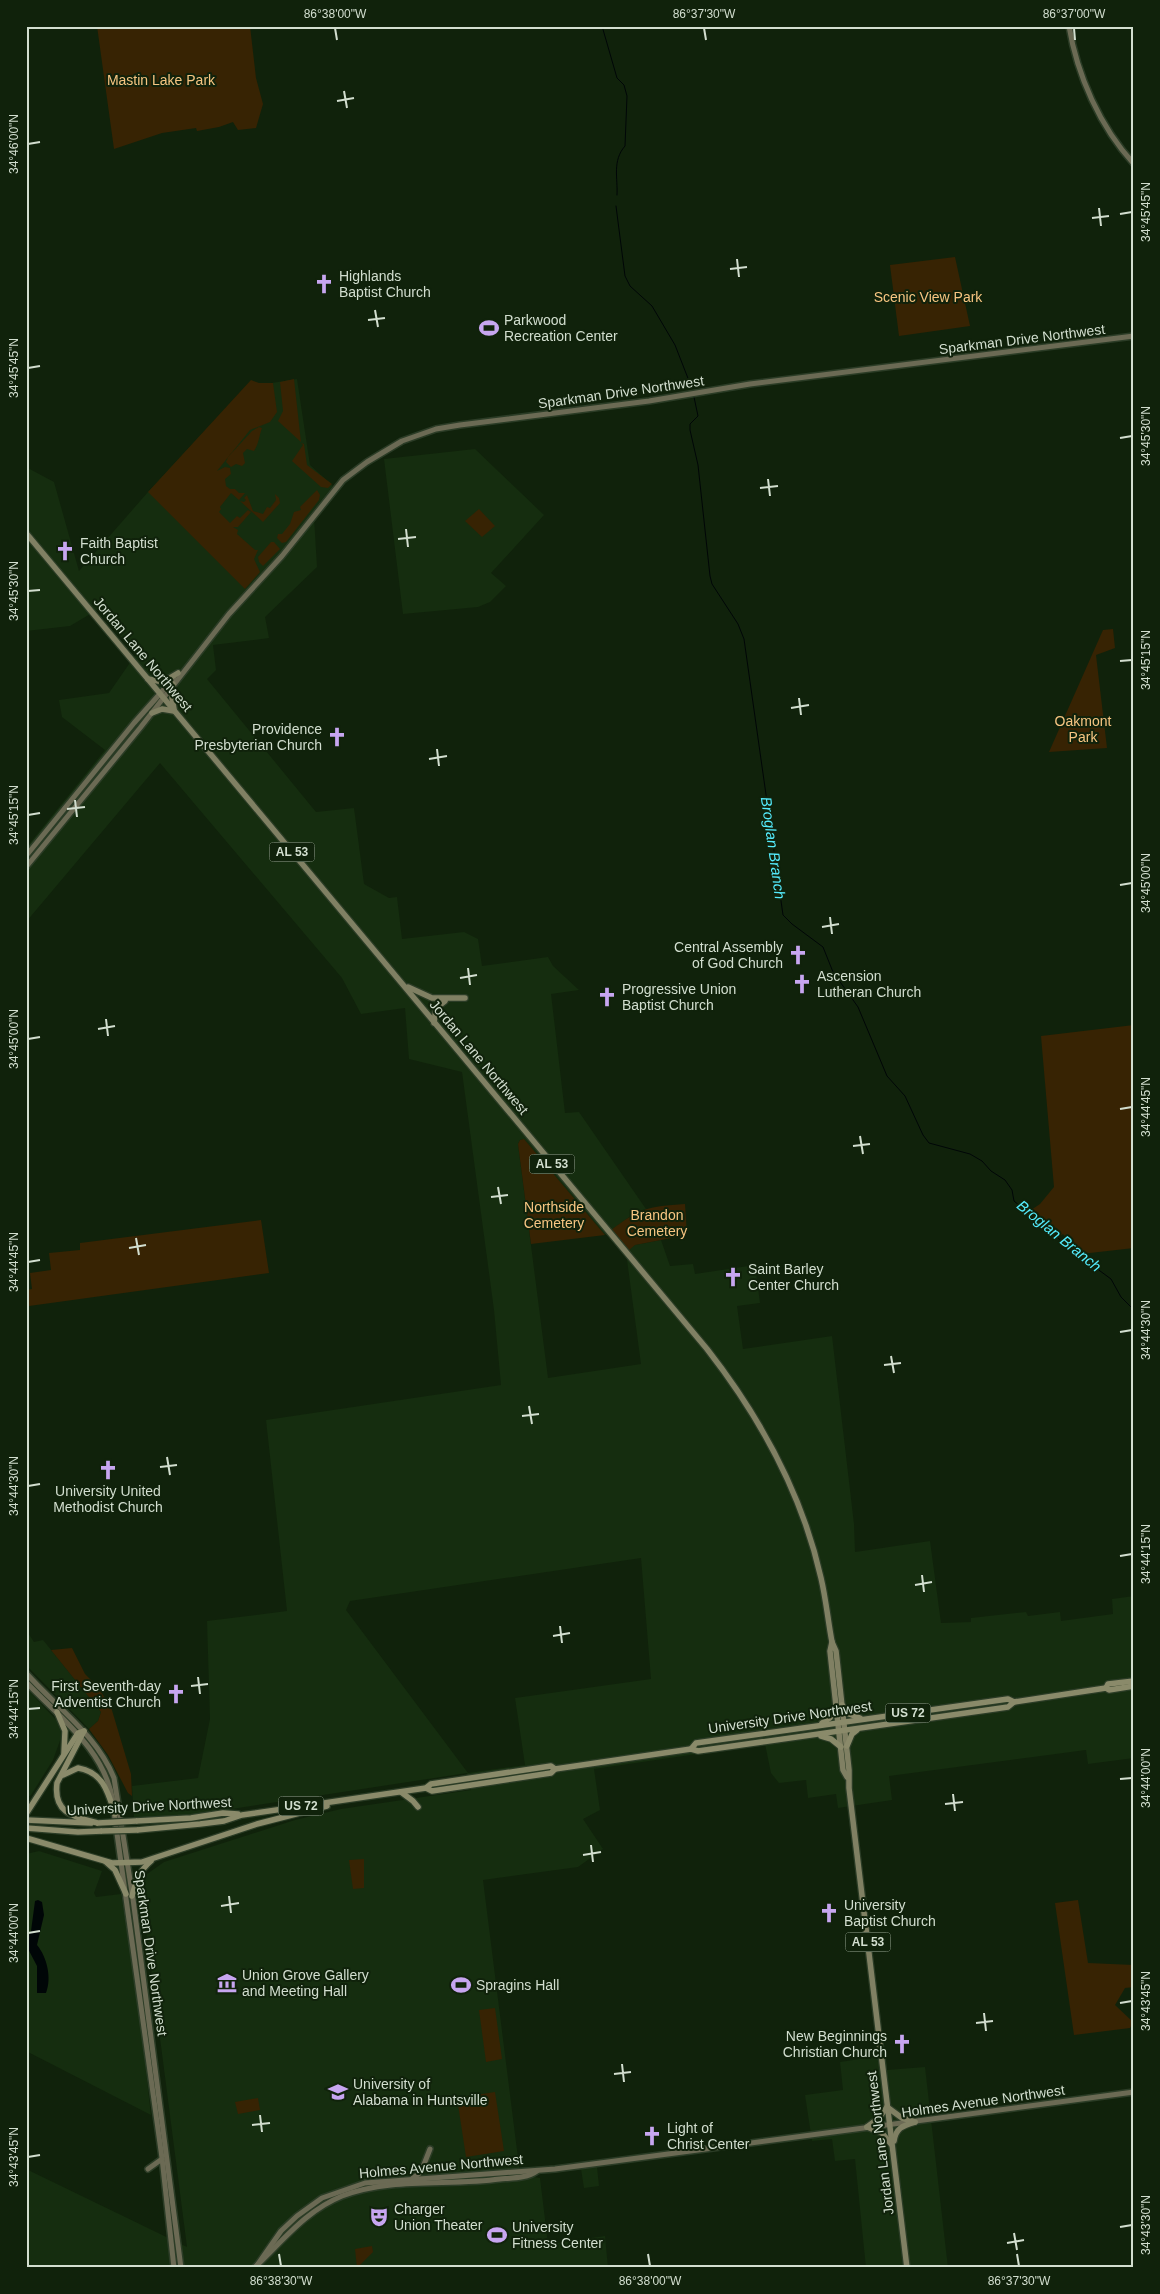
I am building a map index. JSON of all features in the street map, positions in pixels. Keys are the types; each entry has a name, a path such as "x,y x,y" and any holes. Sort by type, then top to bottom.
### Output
{"highway":[{"name":"University Drive Northwest","path":"1106,1688 1108,1684 1134,1681"},
{"name":"University Drive Northwest","path":"426,1788 432,1791 551,1773 555,1769 691,1749 698,1751 842,1732 1008,1707 1014,1702 1106,1688 1108,1690 1134,1686"},
{"name":"University Drive Northwest","path":"691,1749 696,1743 1008,1699 1014,1702"},
{"path":"816,1726 827,1721 839,1706 850,1714 862,1719"},
{"path":"57,1712 65,1731 64,1753"},
{"path":"816,1735 831,1739 844,1747 852,1734 858,1729"},
{"path":"26,1814 64,1753 81,1734"},
{"path":"81,1734 57,1783 56,1792 61,1808 74,1817 98,1823"},
{"name":"University Drive Northwest","path":"26,1828 78,1832 164,1829 224,1821 242,1815 426,1788 431,1784 505,1772 551,1766 555,1769"},
{"path":"61,1776 78,1768 94,1773 104,1786 115,1814"},
{"path":"496,1781 505,1772"},
{"path":"484,1783 486,1779 493,1777 493,1774"},
{"path":"401,1792 418,1807"},
{"path":"26,1838 105,1861 142,1862 266,1822 363,1797"},
{"name":"University Drive Northwest","path":"26,1820 98,1823 207,1816 223,1813 242,1815"},
{"name":"US 72","path":"164,1829 172,1825 202,1821 207,1816"},
{"path":"129,1895 142,1869 155,1858"},
{"path":"105,1861 115,1870 129,1895"}],"main road":[{"path":"1070,26 1078,60 1092,98 1110,134 1134,164"},
{"name":"Sparkman Drive Northwest","path":"26,856 178,674 282,556 343,480 379,454 421,434 460,425 650,401 750,384 1134,336"},
{"name":"Jordan Lane Northwest","path":"26,533 706,1349 750,1409 783,1469 808,1534 821,1577 832,1642 830,1651 844,1747 844,1770 847,1777 907,2268"},
{"name":"Sparkman Drive Northwest","path":"26,867 152,713 161,695 173,684 201,648"},
{"path":"147,678 162,682 178,674"},
{"path":"152,713 162,709 175,711 172,698 173,684"},
{"path":"398,979 417,993 432,998 466,998"},
{"path":"434,1023 436,1008 445,1001"},
{"name":"Sparkman Drive Northwest","path":"26,1673 81,1734 107,1775 124,1862"},
{"name":"Sparkman Drive Northwest","path":"26,1682 103,1755 114,1778 181,2268"},
{"name":"Sparkman Drive Northwest","path":"129,1895 174,2268"},
{"name":"Holmes Avenue Northwest","path":"256,2266 281,2231 314,2202 337,2191 364,2183 538,2170 1134,2092"},
{"path":"867,2128 874,2124 887,2107 898,2116 914,2122"},
{"path":"892,2146 899,2128 914,2122"},
{"path":"867,2128 882,2133 892,2146"},
{"path":"410,2179 422,2172 430,2149"},
{"path":"148,2169 162,2159"},
{"name":"Holmes Avenue Northwest","path":"256,2266 264,2261 307,2215 320,2206 343,2196 382,2186 489,2181 518,2177 538,2170"}],"shaded area":[{"path":"297,379 310,465 333,486 310,515 314,517 317,567 265,617 269,638 213,645 216,670 207,679 316,812 354,808 364,884 389,898 397,897 402,939 464,932 478,939 482,966 548,957 553,966 579,990 551,994 565,1113 579,1112 646,1209 636,1212 605,1235 524,1139 520,1140 518,1144 548,1378 641,1364 625,1245 629,1249 635,1245 661,1240 670,1266 693,1264 695,1274 755,1265 760,1303 737,1306 743,1349 832,1336 854,1524 855,1552 930,1541 941,1623 971,1622 971,1618 1026,1612 1028,1616 1060,1612 1061,1621 1113,1614 1112,1599 1134,1596 1134,1758 1088,1764 1086,1750 889,1776 892,1800 838,1808 836,1794 808,1798 806,1780 779,1783 771,1773 765,1744 594,1769 600,1810 583,1819 603,1849 578,1867 483,1880 520,2174 540,2178 548,2244 605,2236 608,2268 26,2268 26,2169 187,2247 141,1891 147,1874 164,1862 295,1820 341,1809 471,1790 467,1773 199,1814 134,1818 132,1786 198,1778 210,1719 207,1621 287,1611 266,1420 501,1385 494,1310 462,1072 409,1059 405,1008 361,1014 342,978 160,763 26,922 26,848 105,750 62,717 59,700 109,693 136,654 97,610 70,626 26,631 26,467 54,482 79,571 148,492 250,382 259,385","holes":["641,1558 651,1679 515,1698 525,1765 468,1773 346,1610 350,1601"]},
{"path":"475,449 544,515 491,573 506,586 490,602 478,607 403,614 384,459"},
{"path":"26,1630 34,1642 43,1640 101,1712 98,1721 89,1729 26,1665"},
{"path":"26,1688 58,1722 62,1735 53,1760 31,1795 26,1798"},
{"path":"39,1851 102,1871 94,1893 96,1897 121,1894 136,1984 151,2115 26,2051 26,1854"},
{"path":"35,1901 42,1902 44,1915 37,1945 48,1968 49,1981 46,1993 37,1993 37,1966 26,1945 26,1934 29,1935 31,1931"},
{"path":"886,2055 887,2070 925,2067 948,2268 866,2268 855,2159 835,2161 832,2139 812,2141 805,2095 843,2090 840,2062"},
{"path":"597,2167 599,2186 584,2188 581,2169"}],"green space":[{"name":"Mastin Lake Park","path":"97,26 250,26 256,78 263,104 256,128 238,130 233,122 197,131 196,128 162,133 114,149"},
{"name":"Scenic View Park","path":"955,257 970,326 899,336 890,265"},
{"path":"294,379 301,442 278,421 283,411 280,382"},
{"path":"251,380 259,383 273,383 277,412 270,422 250,430 217,471 225,467 230,468 231,474 225,479 226,486 230,489 235,489 239,493 245,493 239,500 231,493 220,507 219,512 230,523 237,516 240,518 248,510 251,512 238,527 233,527 238,530 237,534 255,550 258,550 254,559 260,572 245,589 148,492"},
{"path":"259,427 262,428 254,451 247,449 243,453 245,463 242,466 236,464 231,467 226,462 228,457 252,431"},
{"path":"301,443 304,444 307,465 332,484 328,488 321,487 292,461 303,445"},
{"path":"317,490 320,495 319,500 286,542 282,543 277,538 278,534 282,534 290,524 294,512 301,510 300,507"},
{"path":"275,494 279,498 280,503 263,522 240,501 244,502 246,500 244,498 247,495 253,511 263,514 267,507 270,508 276,500"},
{"path":"479,509 495,526 482,537 465,521"},
{"path":"271,542 274,542 280,549 263,566 259,562 258,557"},
{"name":"Oakmont Park","path":"1113,629 1115,648 1096,655 1107,748 1049,752 1103,630"},
{"path":"1134,1025 1134,1248 1081,1254 1063,1234 1058,1238 1031,1210 1040,1204 1054,1187 1041,1036"},
{"name":"Northside Cemetery","path":"524,1139 605,1235 531,1244 518,1144 520,1140"},
{"name":"Brandon Cemetery","path":"685,1204 687,1235 635,1245 629,1250 611,1230 638,1212 653,1207"},
{"path":"261,1220 269,1273 29,1306 26,1290 32,1289 30,1273 51,1270 49,1253 80,1250 80,1243"},
{"path":"72,1648 85,1674 97,1686 111,1707 131,1774 132,1796 128,1793 108,1755 89,1729 98,1721 101,1712 51,1650"},
{"path":"364,1859 364,1888 353,1889 349,1860"},
{"path":"1078,1900 1088,1963 1134,1965 1134,1987 1125,1988 1115,2005 1133,2022 1130,2028 1074,2035 1055,1903"},
{"path":"495,2008 502,2059 486,2062 479,2010"},
{"path":"495,2092 504,2151 466,2157 457,2098"},
{"path":"258,2098 260,2110 238,2114 235,2102"},
{"path":"372,2246 373,2252 357,2268 355,2249"}],"waterway":[{"name":"Broglan Branch","path":"602,26 617,78 624,85 627,96 625,146 618,158 616,170 617,195"},
{"name":"Broglan Branch","path":"616,206 625,276 630,286 652,306 675,345 691,386"},
{"name":"Broglan Branch","path":"694,397 698,416 690,424 690,430 698,465 710,576 712,584 738,624 744,639 783,915 823,947 833,972 858,1007 887,1076 905,1096 923,1135 929,1143 970,1154 982,1161 991,1171 1005,1180 1012,1190 1014,1201 1077,1254 1111,1279 1121,1297 1134,1310"}],"place":[{"name":"Highlands Baptist Church","path":"324,284"},
{"name":"Parkwood Recreation Center","path":"489,328"},
{"name":"Faith Baptist Church","path":"65,551"},
{"name":"Providence Presbyterian Church","path":"337,737"},
{"name":"Central Assembly of God Church","path":"798,955"},
{"name":"Ascension Lutheran Church","path":"802,984"},
{"name":"Progressive Union Baptist Church","path":"607,997"},
{"name":"Saint Barley Center Church","path":"733,1277"},
{"name":"University United Methodist Church","path":"108,1470"},
{"name":"First Seventh-day Adventist Church","path":"176,1694"},
{"name":"University Baptist Church","path":"829,1913"},
{"name":"Union Grove Gallery and Meeting Hall","path":"227,1983"},
{"name":"Spragins Hall","path":"461,1985"},
{"name":"New Beginnings Christian Church","path":"902,2044"},
{"name":"University of Alabama in Huntsville","path":"338,2092"},
{"name":"Light of Christ Center","path":"652,2136"},
{"name":"Charger Union Theater","path":"379,2217"},
{"name":"University Fitness Center","path":"497,2235"}]}
